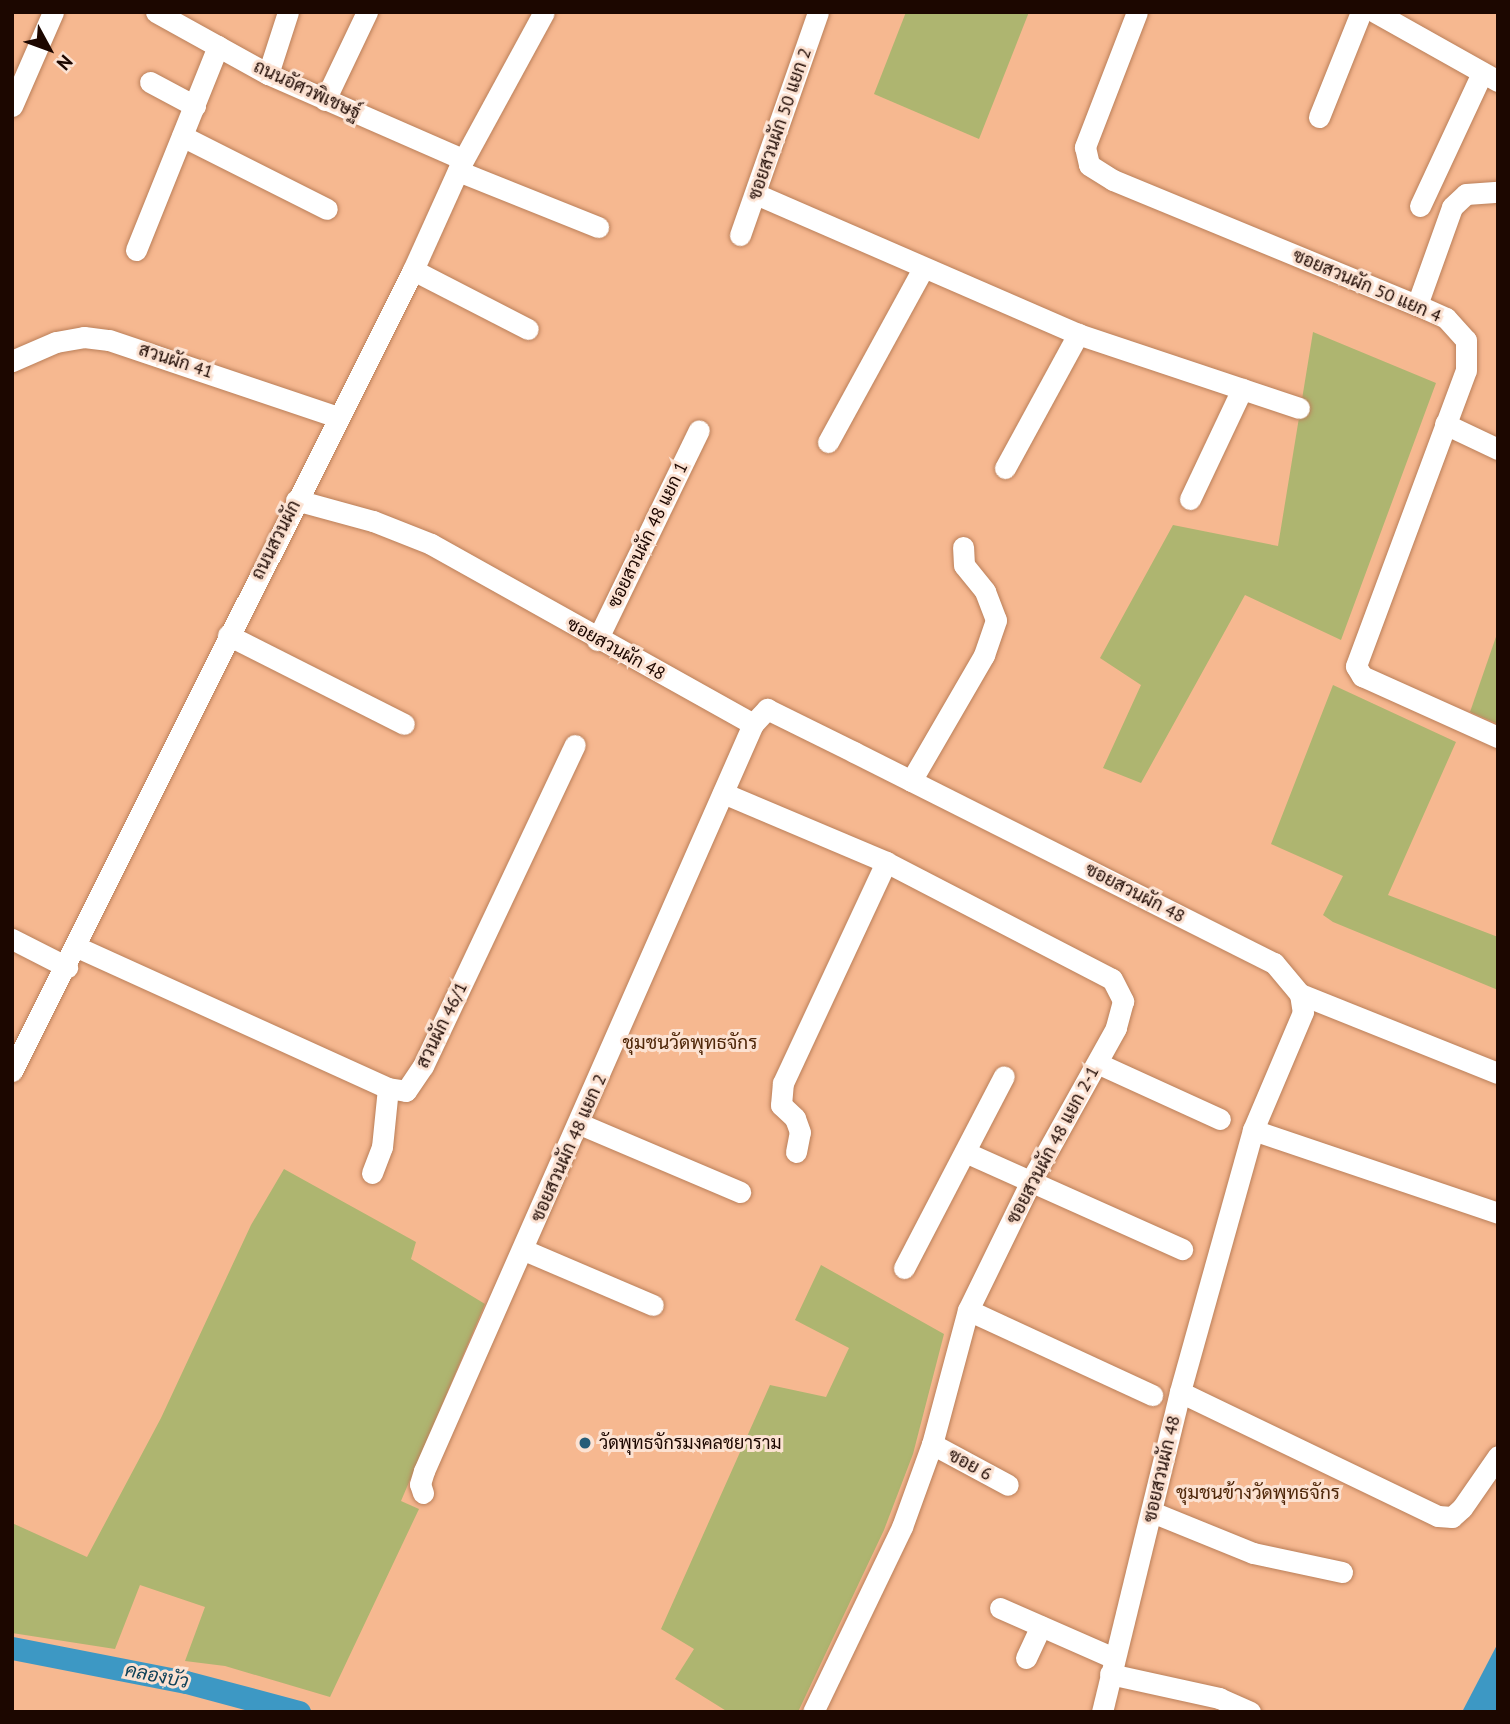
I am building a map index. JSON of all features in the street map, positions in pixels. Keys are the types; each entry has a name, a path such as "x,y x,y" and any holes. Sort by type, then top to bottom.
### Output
{"street":[{"path":"12,106 53,12"},
{"name":"ถนนอัศวพิเชษฐ์","path":"156,12 268,74 598,228"},
{"path":"268,74 288,12"},
{"path":"325,100 367,12"},
{"name":"ถนนสวนผัก","path":"12,1071 67,967 228,635 413,270 461,165 544,12"},
{"name":"ซอยสวนผัก 50 แยก 2","path":"740,235 818,12"},
{"name":"ซอยสวนผัก 50 แยก 4","path":"1137,12 1085,147 1089,165 1113,180 1418,305 1446,318 1466,340 1466,370 1444,424 1357,672 1498,737"},
{"path":"1319,117 1360,12"},
{"path":"1375,12 1493,76 1420,206"},
{"path":"136,250 218,46"},
{"path":"150,82 195,106"},
{"path":"182,136 327,209"},
{"path":"1418,305 1452,207 1466,194 1498,192"},
{"path":"756,194 922,270 1078,334 1299,408"},
{"path":"413,270 527,330"},
{"path":"828,442 922,270"},
{"path":"1005,468 1078,334"},
{"name":"สวนผัก 41","path":"12,361 56,342 83,337 109,340 338,417"},
{"path":"1190,499 1242,389"},
{"path":"1444,424 1498,449"},
{"name":"ซอยสวนผัก 48 แยก 1","path":"597,640 699,430"},
{"name":"ซอยสวนผัก 48","path":"296,500 373,521 430,544 597,640 753,724 767,709 1274,962 1300,994 1303,1012 1253,1130 1180,1392 1102,1712"},
{"path":"911,781 984,655 996,620 985,591 964,565 963,547"},
{"path":"228,635 404,724"},
{"name":"ซอยสวนผัก 48 แยก 2","path":"424,1493 420,1484 424,1471 580,1124 753,724"},
{"name":"สวนผัก 46/1","path":"388,1088 406,1091 423,1066 575,745"},
{"name":"ซอยสวนผัก 48 แยก 2-1","path":"723,793 886,862 1112,979 1123,1001 1116,1028 1031,1181 968,1310 932,1444 902,1527 813,1712"},
{"path":"796,1152 800,1132 795,1118 781,1105 783,1083 886,862"},
{"path":"12,939 67,967"},
{"path":"77,947 388,1088 382,1147 372,1173"},
{"path":"1300,994 1498,1073"},
{"path":"1097,1063 1220,1119"},
{"path":"904,1268 1004,1076"},
{"path":"580,1124 740,1192"},
{"path":"1253,1130 1498,1213"},
{"path":"965,1152 1182,1249"},
{"path":"524,1250 653,1305"},
{"path":"968,1310 1152,1395"},
{"path":"1180,1392 1438,1516 1452,1517 1462,1508 1498,1455"},
{"name":"ซอย 6","path":"932,1444 1008,1485"},
{"path":"1152,1512 1253,1553 1342,1572"},
{"path":"1000,1608 1041,1626 1112,1666 1219,1698 1250,1712"},
{"path":"1026,1658 1041,1626"}],"green space":[{"path":"906,12 1029,12 979,139 874,94"},
{"path":"1313,332 1436,383 1341,640 1245,595 1141,783 1103,768 1141,685 1100,658 1173,525 1278,546"},
{"path":"1498,631 1498,724 1470,712"},
{"path":"1333,685 1456,742 1388,895 1498,937 1498,990 1333,922 1323,915 1343,876 1271,844"},
{"path":"284,1169 416,1242 411,1259 485,1304 401,1501 419,1509 330,1697 225,1666 185,1661 205,1607 140,1585 115,1649 12,1633 12,1523 87,1557 161,1418 251,1225"},
{"path":"821,1265 944,1334 913,1454 884,1530 798,1712 728,1712 675,1679 694,1649 661,1629 770,1385 826,1397 849,1348 795,1320"}],"water":[{"path":"1498,1643 1498,1712 1462,1712"}],"waterway":[{"name":"คลองบัว","path":"12,1648 186,1682 299,1712"}],"place":[{"name":"วัดพุทธจักรมงคลชยาราม","path":"585,1443"}],"district":[{"name":"ชุมชนวัดพุทธจักร","path":"690,1043"},
{"name":"ชุมชนข้างวัดพุทธจักร","path":"1258,1493"}]}
